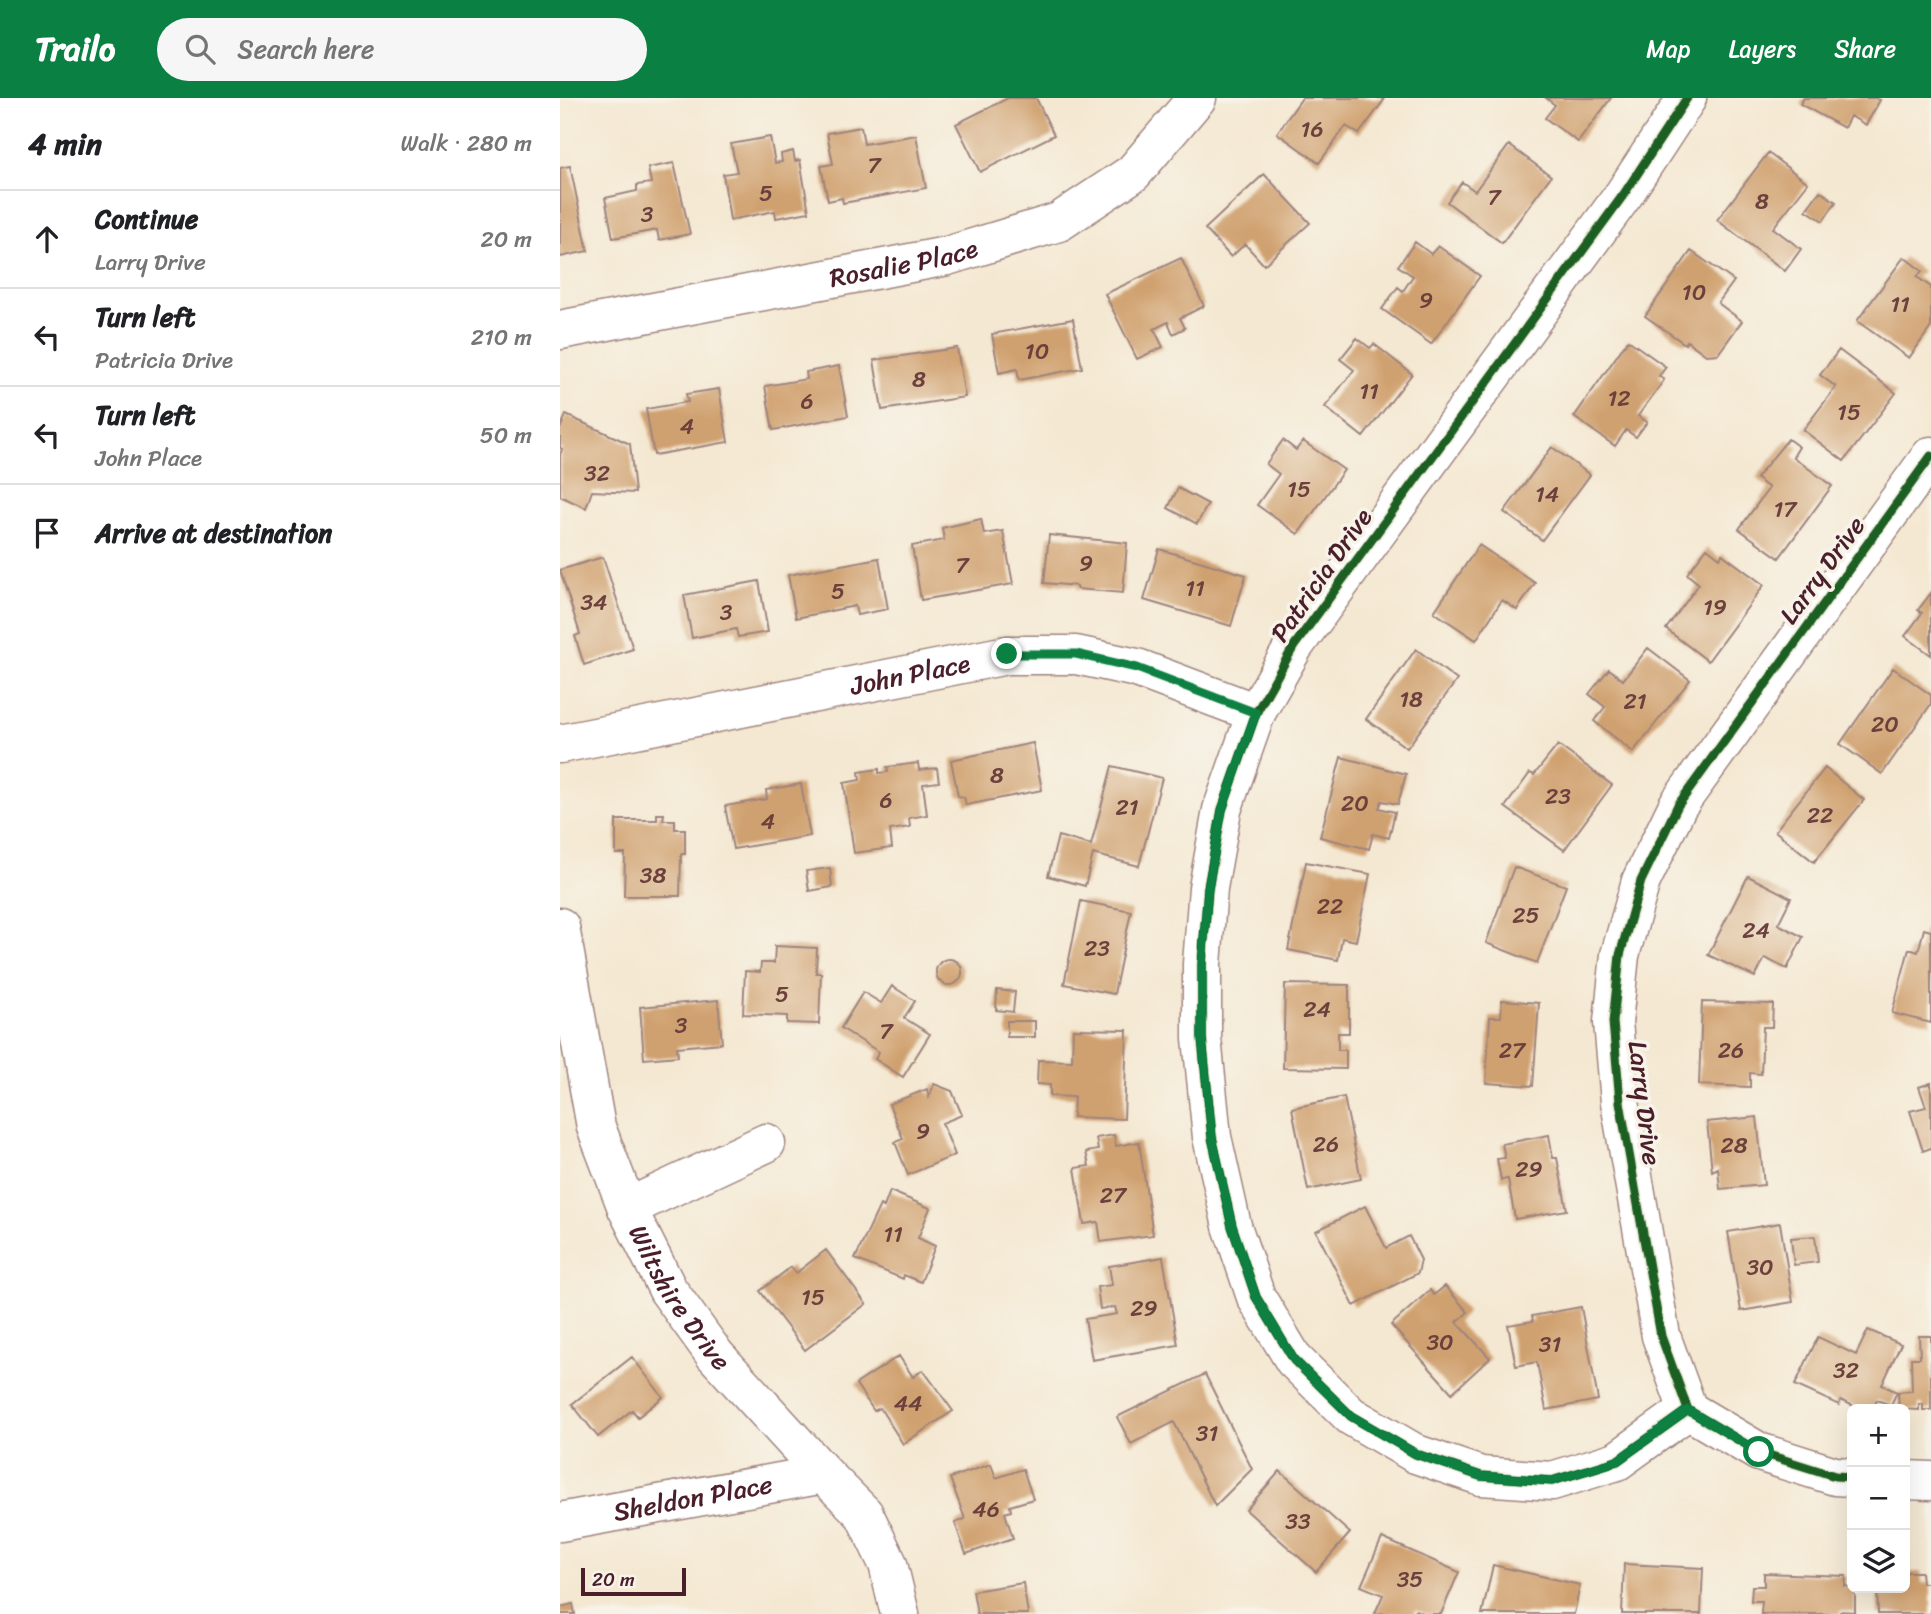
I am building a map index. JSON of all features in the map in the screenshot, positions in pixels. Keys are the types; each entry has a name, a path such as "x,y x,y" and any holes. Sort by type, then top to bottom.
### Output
{"street":[{"name":"Rosalie Place","path":"560,330 947,256 1059,222 1133,173 1197,98"},
{"name":"Patricia Drive","path":"1687,98 1624,194 1294,646 1256,713 1222,810 1208,888 1202,964 1202,1038 1212,1137 1232,1226 1256,1297 1294,1360 1351,1416 1416,1454 1480,1476 1552,1481 1617,1461 1688,1410"},
{"name":"Larry Drive","path":"1688,1410 1661,1336 1620,1102 1613,1022 1620,955 1641,881 1678,805 1931,456"},
{"name":"John Place","path":"560,744 1007,654 1076,654 1137,668 1256,713"},
{"name":"Wiltshire Drive","path":"560,926 596,1127 627,1208 668,1290 715,1355 864,1514 888,1564 900,1614"},
{"path":"627,1208 766,1143"},
{"path":"1688,1410 1759,1452 1835,1476 1847,1477"},
{"name":"Sheldon Place","path":"560,1522 824,1474"},
{"path":"1910,1480 1931,1481"}],"building":[{"path":"1008,98 1036,98 1054,135 980,172 956,124"},
{"path":"1302,98 1384,100 1359,134 1346,126 1319,163 1277,133"},
{"path":"1546,98 1611,98 1578,142 1545,118 1555,105"},
{"path":"1804,98 1880,100 1866,125 1850,116 1844,128 1800,104"},
{"path":"861,127 864,144 916,135 926,188 843,203 842,198 828,201 821,166 833,164 827,133"},
{"path":"770,137 775,163 782,162 781,154 793,151 795,161 800,160 809,212 776,218 775,211 730,220 723,174 737,172 731,144"},
{"path":"1509,145 1551,176 1502,243 1447,202 1462,182 1475,191"},
{"path":"1768,153 1808,183 1773,228 1801,249 1785,271 1717,220"},
{"path":"674,163 690,234 659,240 657,230 613,238 605,198 637,191 637,185 651,183 648,168"},
{"path":"570,166 588,251 560,257 560,168"},
{"path":"1264,174 1310,223 1264,265 1245,244 1231,257 1205,229"},
{"path":"1820,191 1836,202 1823,221 1806,210"},
{"path":"1415,242 1431,254 1438,246 1480,276 1431,344 1382,309 1398,287 1403,291 1413,276 1398,266"},
{"path":"1691,251 1734,281 1718,303 1742,321 1718,354 1706,355 1645,316"},
{"path":"1904,257 1922,271 1917,277 1931,287 1931,327 1909,358 1857,321"},
{"path":"1181,258 1204,306 1180,318 1185,328 1173,334 1168,322 1154,329 1163,347 1137,359 1105,294"},
{"path":"1073,319 1082,368 1019,380 1017,369 999,373 992,334"},
{"path":"1357,338 1370,348 1374,344 1412,374 1363,437 1325,407 1354,370 1340,359"},
{"path":"1628,340 1666,367 1659,376 1664,380 1638,416 1647,422 1636,437 1626,430 1615,446 1574,417"},
{"path":"957,348 965,397 882,410 874,360"},
{"path":"1839,350 1896,393 1844,461 1803,430 1836,387 1820,375"},
{"path":"839,366 848,416 773,430 765,386 807,379 806,372"},
{"path":"719,389 728,442 654,455 646,409 688,402 686,394"},
{"path":"566,415 630,444 635,493 592,491 586,508 560,496 560,429"},
{"path":"1788,439 1799,447 1793,457 1832,486 1779,558 1739,529 1769,488 1756,478"},
{"path":"1283,440 1296,450 1303,441 1344,470 1298,534 1257,505 1279,474 1266,464"},
{"path":"1552,447 1590,475 1542,540 1504,512"},
{"path":"1178,488 1208,504 1197,524 1168,508"},
{"path":"981,519 984,534 1003,531 1013,584 921,600 912,546 944,540 942,528"},
{"path":"1049,535 1127,543 1123,593 1044,583"},
{"path":"1479,545 1535,583 1517,610 1502,600 1476,640 1434,612"},
{"path":"1707,548 1720,558 1722,554 1764,585 1708,661 1666,629 1699,584 1687,574"},
{"path":"1159,549 1246,575 1231,626 1144,600"},
{"path":"603,557 633,649 584,665 575,636 580,634 560,570"},
{"path":"879,558 888,609 857,615 855,606 796,618 788,575"},
{"path":"759,581 768,632 738,637 736,629 692,638 684,595"},
{"path":"1931,593 1931,655 1905,636 1922,613 1918,610"},
{"path":"1648,648 1690,680 1633,752 1594,721 1605,707 1589,694 1609,669 1623,680"},
{"path":"1416,649 1457,680 1407,748 1366,719"},
{"path":"1893,668 1931,695 1931,704 1882,774 1840,744"},
{"path":"1033,743 1042,790 966,805 964,797 958,796 951,760"},
{"path":"1558,745 1612,785 1564,850 1505,807 1530,773 1534,775"},
{"path":"1341,757 1406,774 1398,804 1382,801 1379,808 1395,812 1389,838 1373,834 1369,849 1320,837"},
{"path":"918,763 919,770 937,768 939,782 923,784 927,815 909,818 910,827 890,830 892,848 854,853 844,783 860,780 859,772 879,769 879,773 888,772 887,767"},
{"path":"1112,766 1162,778 1139,866 1093,854 1085,886 1048,876 1058,836 1091,845"},
{"path":"1825,768 1864,800 1814,862 1775,831"},
{"path":"801,784 810,836 733,849 725,806 767,799 766,790"},
{"path":"657,814 664,814 663,820 675,820 675,829 685,829 685,854 681,854 680,896 624,896 625,854 616,854 616,820 657,820"},
{"path":"1306,862 1370,874 1356,941 1342,938 1338,960 1288,950"},
{"path":"1514,867 1566,886 1537,963 1486,943"},
{"path":"830,868 832,887 809,891 806,871"},
{"path":"1748,876 1791,898 1778,924 1803,937 1787,969 1765,958 1755,977 1708,955"},
{"path":"1081,901 1131,911 1114,994 1064,984"},
{"path":"1924,929 1931,931 1931,1023 1892,1013 1909,949 1918,952"},
{"path":"775,946 817,948 816,973 821,973 819,1024 787,1023 787,1016 743,1014 745,971 760,972 761,963 774,963"},
{"path":"949,959 958,963 962,972 958,981 949,985 940,981 936,972 940,963"},
{"path":"1285,984 1349,985 1349,1033 1338,1033 1338,1050 1346,1050 1346,1069 1283,1068"},
{"path":"892,986 915,1001 904,1018 930,1034 903,1077 875,1059 879,1052 841,1028 863,992 881,1003"},
{"path":"997,990 1015,992 1013,1012 996,1010"},
{"path":"718,1000 722,1043 677,1047 678,1056 644,1059 640,1007"},
{"path":"1502,1000 1539,1003 1533,1086 1486,1083 1490,1017 1501,1017"},
{"path":"1702,1002 1773,1004 1772,1027 1763,1027 1761,1074 1750,1073 1750,1087 1699,1085"},
{"path":"1007,1021 1035,1021 1035,1037 1007,1037"},
{"path":"1073,1029 1127,1030 1124,1119 1073,1117 1074,1097 1050,1096 1050,1085 1037,1084 1038,1060 1072,1061"},
{"path":"1931,1083 1931,1148 1923,1151 1910,1111 1926,1107 1919,1087"},
{"path":"934,1084 952,1091 962,1115 942,1123 955,1155 908,1175 895,1142 903,1139 889,1104 927,1089 929,1097"},
{"path":"1344,1097 1361,1179 1308,1190 1292,1108"},
{"path":"1757,1117 1764,1185 1720,1189 1718,1168 1712,1171 1707,1122"},
{"path":"1114,1135 1116,1146 1139,1142 1153,1235 1101,1242 1098,1222 1084,1224 1075,1168 1089,1166 1086,1152 1098,1150 1096,1138"},
{"path":"1549,1135 1553,1158 1557,1158 1567,1210 1515,1219 1508,1179 1501,1180 1497,1159 1505,1158 1502,1144"},
{"path":"890,1191 930,1208 918,1238 935,1246 921,1282 904,1275 903,1279 855,1259 880,1205 884,1207"},
{"path":"1365,1206 1386,1248 1409,1236 1421,1260 1418,1273 1354,1306 1316,1231"},
{"path":"1780,1223 1793,1302 1741,1311 1728,1232"},
{"path":"1815,1236 1818,1262 1794,1265 1791,1238"},
{"path":"826,1250 866,1304 805,1350 760,1291 791,1267 796,1273"},
{"path":"1163,1257 1178,1345 1092,1360 1085,1319 1117,1314 1115,1307 1100,1309 1097,1287 1112,1285 1109,1266"},
{"path":"1445,1286 1468,1312 1457,1322 1490,1358 1452,1393 1391,1325 1430,1290 1434,1295"},
{"path":"1581,1307 1598,1400 1546,1410 1537,1362 1516,1366 1508,1325 1533,1321 1532,1316"},
{"path":"1868,1330 1901,1344 1882,1385 1897,1392 1891,1404 1877,1400 1875,1404 1849,1404 1841,1400 1839,1405 1795,1385 1818,1337 1856,1355"},
{"path":"1919,1336 1931,1336 1931,1410 1923,1410 1923,1404 1919,1404 1919,1410 1910,1410 1910,1404 1899,1404 1898,1392 1912,1391 1911,1358 1920,1358"},
{"path":"899,1356 913,1377 923,1370 953,1411 903,1444 880,1408 874,1411 856,1384"},
{"path":"632,1357 663,1397 638,1417 632,1410 598,1437 572,1404"},
{"path":"1205,1374 1252,1469 1215,1506 1174,1422 1131,1444 1117,1417"},
{"path":"991,1464 996,1478 1023,1469 1033,1499 1010,1506 1011,1511 1005,1513 1013,1538 966,1554 955,1523 965,1519 950,1478"},
{"path":"1280,1471 1350,1533 1316,1572 1246,1510"},
{"path":"1382,1538 1459,1572 1441,1614 1425,1614 1415,1610 1414,1614 1375,1613 1383,1595 1361,1586"},
{"path":"1624,1564 1703,1568 1701,1614 1622,1614"},
{"path":"1493,1565 1580,1585 1574,1614 1482,1614"},
{"path":"1910,1572 1921,1572 1922,1583 1931,1583 1931,1614 1878,1614 1877,1593 1910,1593"},
{"path":"1764,1573 1846,1576 1847,1593 1855,1593 1855,1612 1761,1614 1762,1601 1751,1601 1752,1586 1764,1586"},
{"path":"1023,1583 1028,1614 977,1614 973,1591"},
{"path":"573,1604 575,1614 560,1614 560,1607"}],"cycle path":[{"path":"1687,98 1624,194 1294,646 1256,713 1222,810 1208,888 1202,964 1202,1038 1212,1137 1232,1226 1256,1297 1294,1360 1351,1416 1416,1454 1481,1476 1552,1481 1617,1461 1688,1410"},
{"path":"1847,1477 1835,1476 1759,1452 1688,1410 1661,1336 1620,1102 1613,1022 1620,955 1641,881 1678,805 1931,456"}],"route":[{"path":"1007,654 1076,654 1137,668 1256,713 1222,810 1208,888 1202,964 1202,1038 1212,1137 1232,1226 1256,1297 1294,1360 1351,1416 1416,1454 1480,1476 1552,1481 1617,1461 1688,1410 1759,1452"}]}
